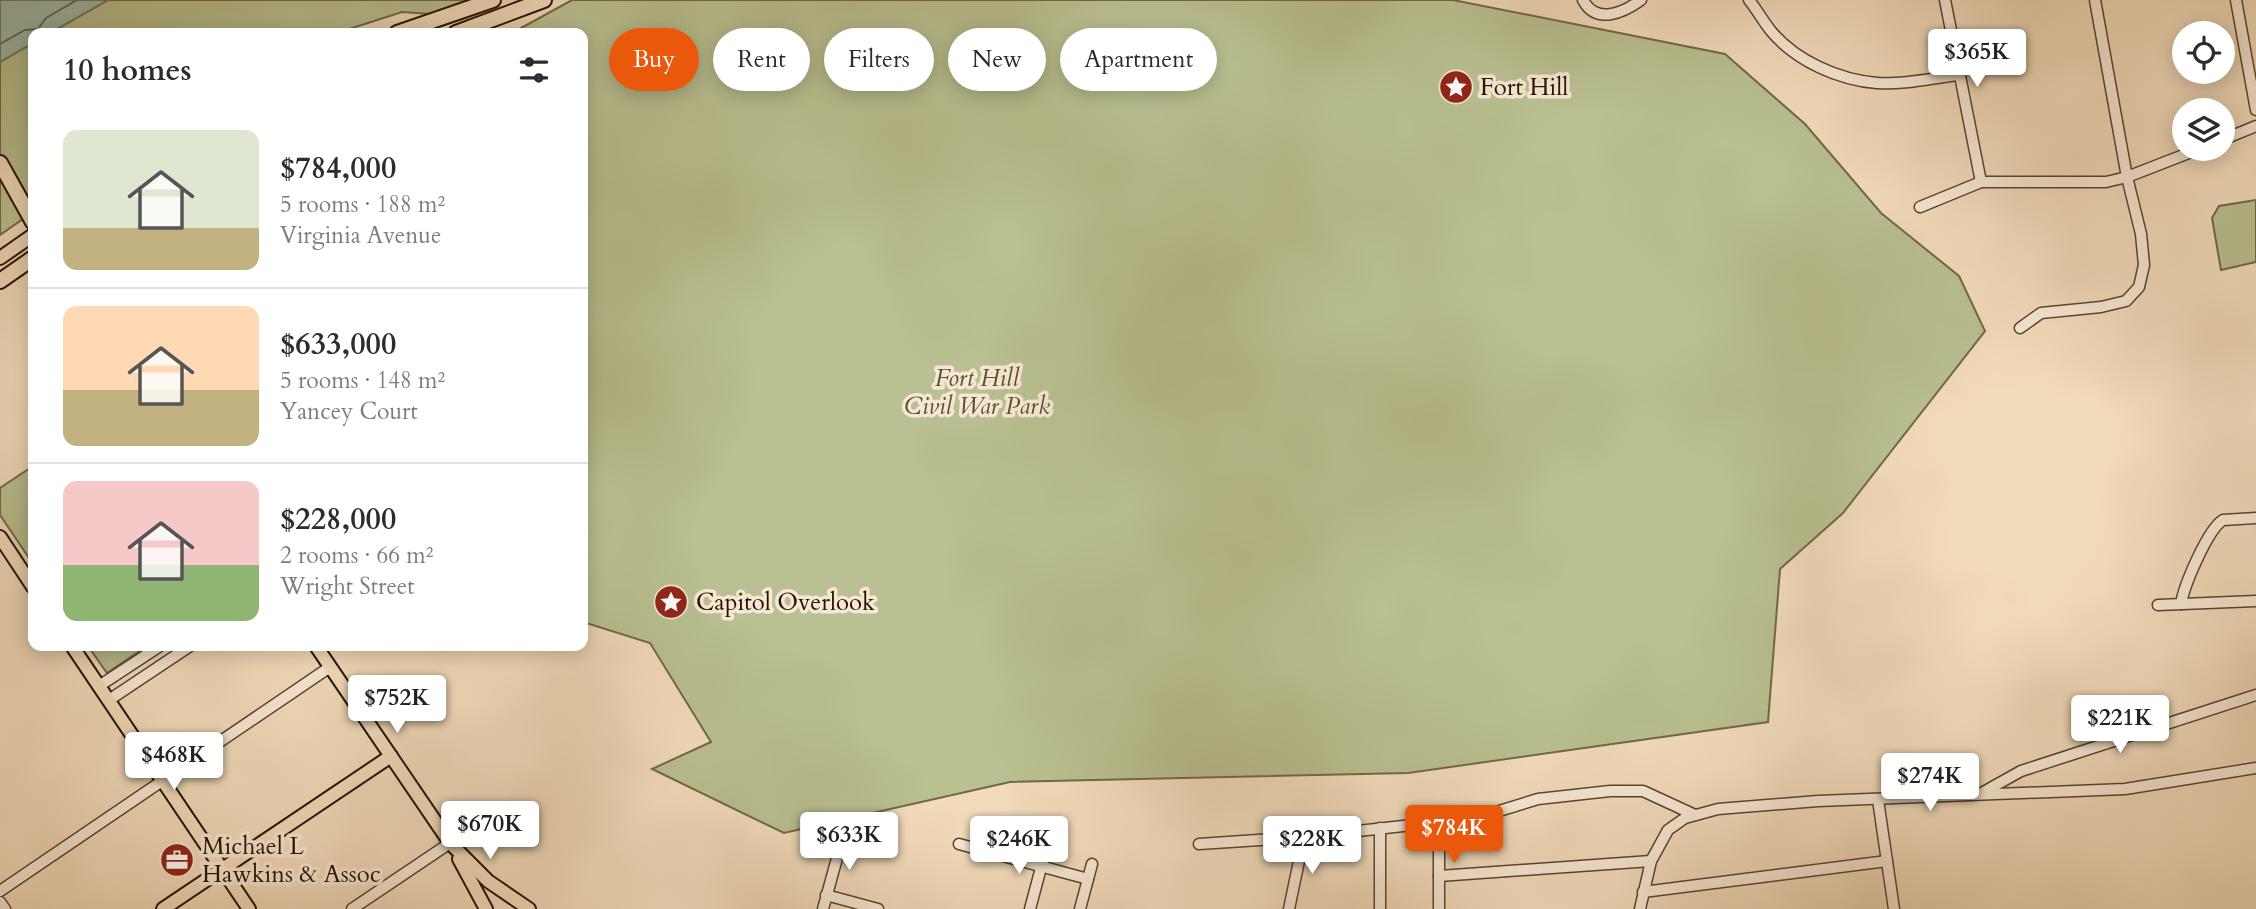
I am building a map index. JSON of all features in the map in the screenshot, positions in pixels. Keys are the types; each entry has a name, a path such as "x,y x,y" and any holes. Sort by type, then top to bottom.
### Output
{"highway":[{"path":"412,28 493,0"},
{"path":"469,28 544,0"},
{"path":"0,163 28,214"},
{"path":"0,281 28,261"}],"main road":[{"path":"0,258 28,238"},
{"path":"0,537 28,579"},
{"path":"75,651 249,909"},
{"path":"319,651 450,843 486,909"},
{"path":"163,909 391,756"},
{"path":"450,843 476,870 529,909"}],"street":[{"path":"1583,0 1592,12 1606,15 1621,12 1641,0"},
{"path":"1749,0 1772,32 1790,50 1846,77 1887,82 1958,75"},
{"path":"1945,0 1981,182"},
{"path":"2020,328 2040,313 2101,307 2126,301 2134,296 2139,287 2144,265 2141,234 2127,177 2095,0"},
{"path":"2236,0 2256,110"},
{"path":"2235,134 2256,127"},
{"path":"1920,207 1981,182 2106,182 2172,160"},
{"path":"2180,604 2190,575 2218,522 2256,518"},
{"path":"2158,605 2256,601"},
{"path":"99,686 152,651"},
{"path":"108,700 182,651"},
{"path":"0,891 330,667"},
{"path":"1976,796 2021,771 2256,695"},
{"path":"1640,909 1651,861 1668,830 1685,818 1695,815 1731,808 1818,801 2125,789 2256,768"},
{"path":"1199,844 1304,837 1439,822 1486,815 1538,799 1571,794 1632,791 1653,795 1695,815"},
{"path":"1878,800 1894,909"},
{"path":"1439,822 1439,909"},
{"path":"1380,828 1380,909"},
{"path":"1030,909 1050,834"},
{"path":"1289,909 1304,837"},
{"path":"823,909 842,840"},
{"path":"352,909 450,843"},
{"path":"959,844 1088,879"},
{"path":"1439,876 1651,861"},
{"path":"1643,892 1887,862"},
{"path":"1080,909 1092,864"},
{"path":"826,895 878,909"},
{"path":"0,902 5,909"}],"green space":[{"path":"108,0 473,0 431,14 402,12 352,28 59,28"},
{"name":"Fort Hill Civil War Park","path":"572,0 1453,0 1725,54 1805,124 1881,213 1959,276 1985,331 1843,513 1780,569 1768,722 1408,773 1010,782 784,833 652,769 711,742 650,643 588,624 588,28 521,28"},
{"path":"28,46 28,215 0,235 0,62"},
{"path":"2256,200 2256,262 2221,270 2212,218 2219,206"},
{"path":"28,469 28,557 0,515 0,488"},
{"path":"92,651 140,651 107,673"}],"water":[{"path":"0,0 108,0 59,28 28,28 28,46 0,62"}],"place":[{"name":"Fort Hill","path":"1456,87"},
{"name":"Capitol Overlook","path":"671,602"},
{"name":"Michael L Hawkins & Assoc","path":"177,860"}]}
